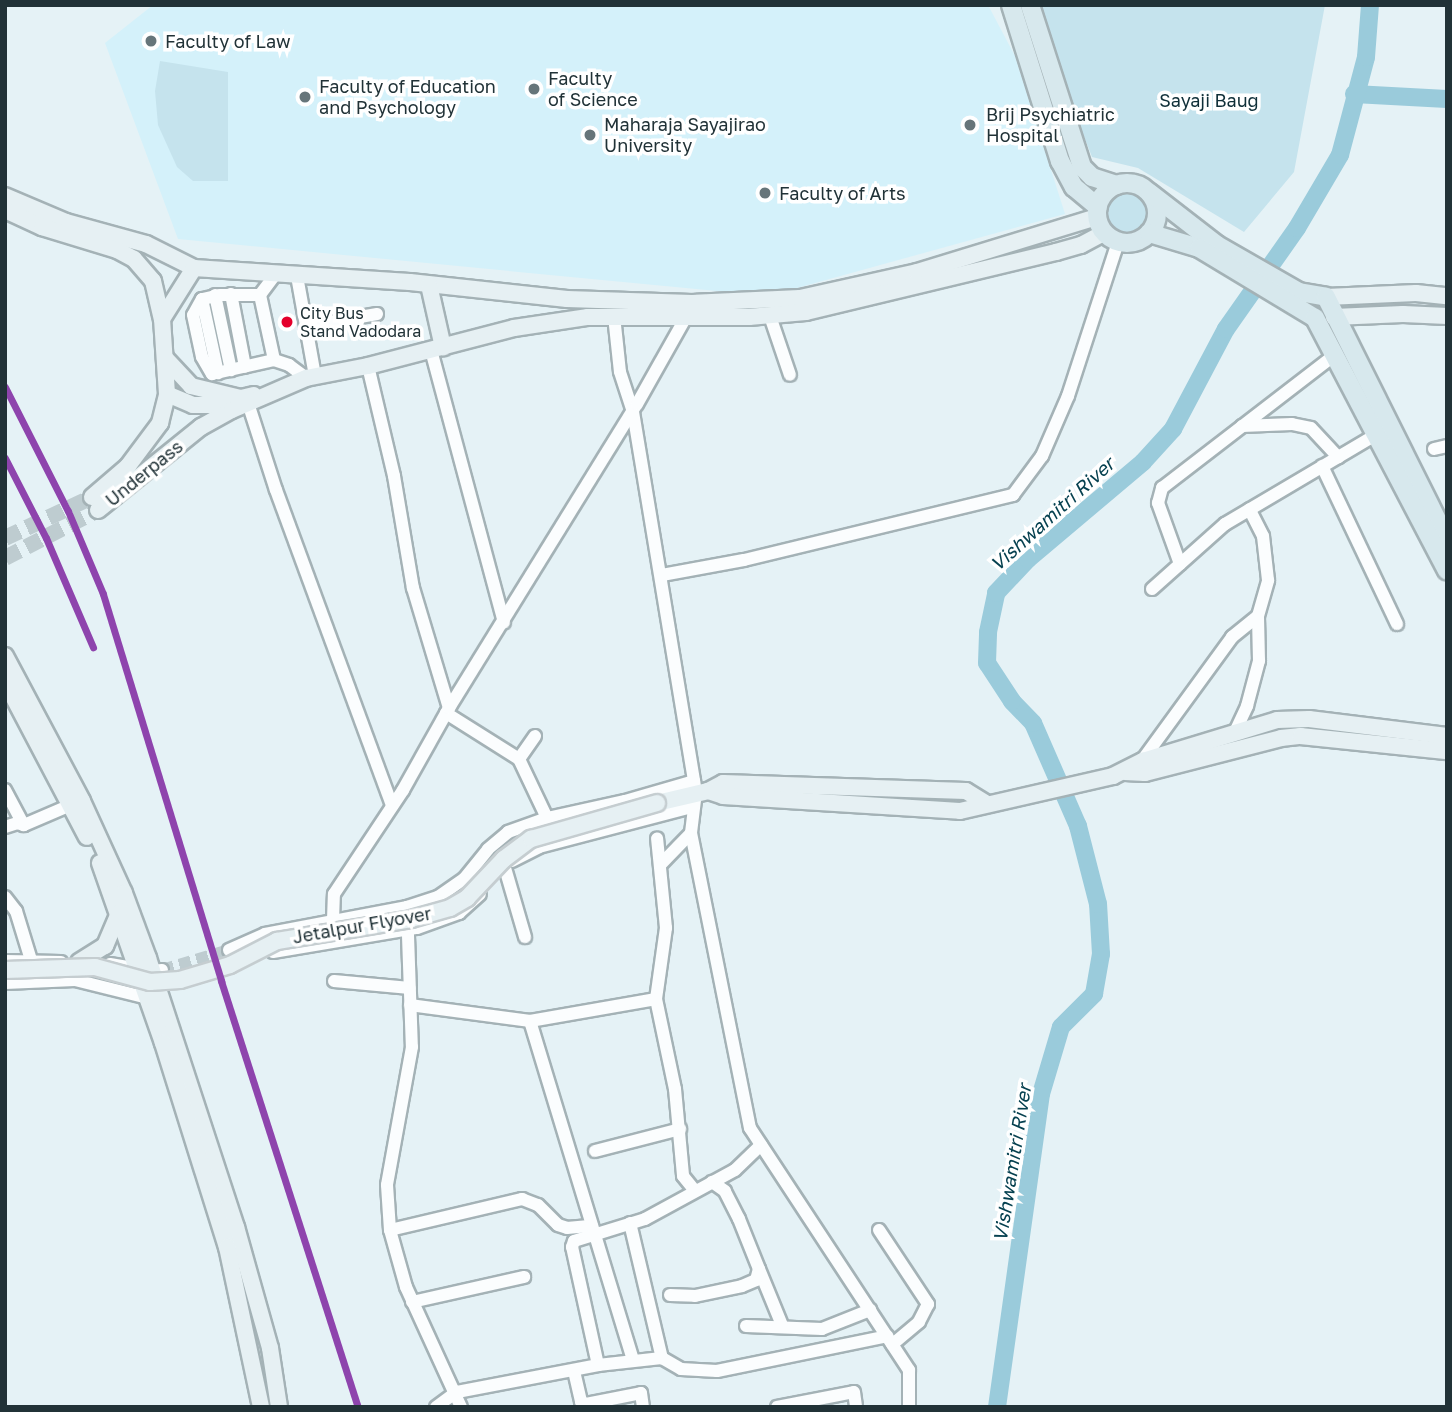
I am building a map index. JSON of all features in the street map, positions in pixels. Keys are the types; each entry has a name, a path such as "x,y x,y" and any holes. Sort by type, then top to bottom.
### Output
{"highway":[{"path":"1010,5 1067,176 1104,225 1135,242 1149,233 1157,218 1155,201 1150,193"},
{"path":"1030,5 1082,167 1092,177 1117,185 1136,185 1150,193 1215,250 1299,297 1336,354 1447,571"},
{"path":"1104,225 1102,198 1117,185"},
{"path":"1149,233 1215,250"},
{"path":"1299,297 1326,297 1447,540"},
{"path":"1315,318 1334,317"}],"main road":[{"path":"5,196 66,222 146,244 194,268 429,285 566,299 692,303 774,301 882,281 1104,225"},
{"name":"Underpass","path":"5,210 42,227 117,250 134,259 153,281 162,319 166,359 167,394 160,423 141,450 95,503 201,427 245,400"},
{"path":"167,394 193,405 245,400 315,376 368,366 514,328 614,316 770,316 834,307 1082,245 1104,225"},
{"path":"162,319 194,268"},
{"path":"429,285 437,349"},
{"path":"1326,297 1416,293 1447,296"},
{"path":"1334,317 1403,314 1447,316"},
{"path":"166,359 191,386 245,400"},
{"path":"5,656 11,683 124,892 151,970 154,999 232,1266 261,1407"},
{"path":"1119,774 1141,762 1277,720 1296,719 1447,736"},
{"path":"1119,774 1145,773 1281,738 1301,736 1447,751"},
{"name":"Jetalpur Flyover","path":"5,970 95,967 150,982 180,980 230,965 277,941 411,919 450,908 467,898 503,859 531,839 698,793 723,783 966,791 993,802 1119,774"},
{"path":"77,803 119,913 151,970"},
{"path":"79,962 105,946 119,913"},
{"path":"154,999 232,1214 270,1348 279,1407"}],"street":[{"path":"662,575 744,561 1013,495 1042,456 1068,396 1104,225"},
{"path":"274,360 260,295 275,275"},
{"path":"302,277 314,325 315,376"},
{"path":"302,277 315,376"},
{"path":"231,294 245,367"},
{"path":"260,295 215,295 202,299 193,315 202,357 212,374 274,360 315,376"},
{"path":"215,295 225,371"},
{"path":"314,325 377,314"},
{"path":"614,316 620,372 633,412 698,793 691,833 750,1128 909,1370 909,1407"},
{"path":"770,316 790,375"},
{"path":"333,920 334,894 392,806 447,711 633,412 686,317"},
{"path":"437,349 504,622"},
{"path":"1180,564 1158,494 1170,481 1336,354"},
{"path":"368,366 394,476 412,589 447,711 519,759 547,818"},
{"path":"245,400 392,806"},
{"path":"1241,426 1292,424 1311,428 1338,457"},
{"path":"1152,589 1225,524 1377,434"},
{"path":"1322,466 1397,624"},
{"path":"1235,732 1247,706 1259,661 1258,616 1268,580 1264,536 1249,509"},
{"path":"1141,762 1232,637 1258,616"},
{"path":"519,759 535,736"},
{"path":"5,790 24,825"},
{"path":"229,950 265,934 407,907 438,897 464,879 488,849 508,832 547,818 625,801 698,793"},
{"path":"273,952 408,930 459,913 521,855 698,793"},
{"path":"5,827 17,823 24,825 77,803"},
{"path":"661,864 691,833"},
{"path":"657,838 666,928 656,999 675,1089 683,1176 695,1191"},
{"path":"505,868 525,937"},
{"path":"5,897 16,911 32,960"},
{"path":"407,907 412,1047 387,1185 390,1230 412,1302 457,1392 461,1407"},
{"path":"5,961 103,963 151,970"},
{"path":"5,983 75,980 95,982 154,999"},
{"path":"334,981 410,988"},
{"path":"410,1005 530,1021 656,999"},
{"path":"530,1021 633,1360"},
{"path":"595,1151 680,1129"},
{"path":"390,1230 522,1199 538,1205 558,1225 567,1228 593,1230 630,1223 645,1219 735,1170 761,1145"},
{"path":"712,1182 725,1191 782,1325"},
{"path":"630,1223 662,1358"},
{"path":"593,1230 574,1241 572,1247 598,1365"},
{"path":"436,1407 457,1392 598,1365 662,1358 681,1369 717,1371 890,1340 919,1322 928,1304 879,1230"},
{"path":"670,1295 695,1296 743,1286 755,1280 759,1269"},
{"path":"412,1302 524,1277"},
{"path":"746,1326 782,1325 789,1329 813,1326 822,1329 870,1310"},
{"path":"574,1371 581,1402 586,1404 641,1393 643,1407"},
{"path":"777,1407 854,1392 856,1407"}],"shaded area":[{"name":"Maharaja Sayajirao University","path":"153,5 988,5 1015,56 1065,214 768,296 178,239 105,43"}],"green space":[{"name":"Sayaji Baug","path":"1037,5 1325,5 1294,172 1244,232 1138,168 1092,157 1056,65"},
{"path":"160,61 228,72 228,181 193,181 177,167 158,125 155,91"},
{"path":"1129,191 1144,198 1151,213 1144,228 1129,235 1114,228 1107,213 1114,198"}],"waterway":[{"name":"Vishwamitri River","path":"997,1407 1041,1094 1061,1027 1094,994 1101,954 1098,904 1078,826 1033,723 1012,701 987,663 988,632 996,593 1028,559 1143,462 1173,429 1226,329 1297,228 1340,155 1366,57 1370,5"},
{"path":"1354,94 1447,99"}],"tunnel":[{"path":"5,538 92,497"},
{"path":"5,558 98,510"},
{"path":"162,970 229,950"}],"transit line":[{"path":"5,387 68,511 103,594 221,981 358,1407"},
{"path":"5,458 46,538 93,647"}],"place":[{"name":"Faculty of Law","path":"151,41"},
{"name":"Faculty of Science","path":"534,89"},
{"name":"Faculty of Education and Psychology","path":"305,97"},
{"name":"Brij Psychiatric Hospital","path":"970,125"},
{"name":"Maharaja Sayajirao University","path":"590,135"},
{"name":"Faculty of Arts","path":"765,193"},
{"name":"City Bus Stand Vadodara","path":"287,322"}]}
